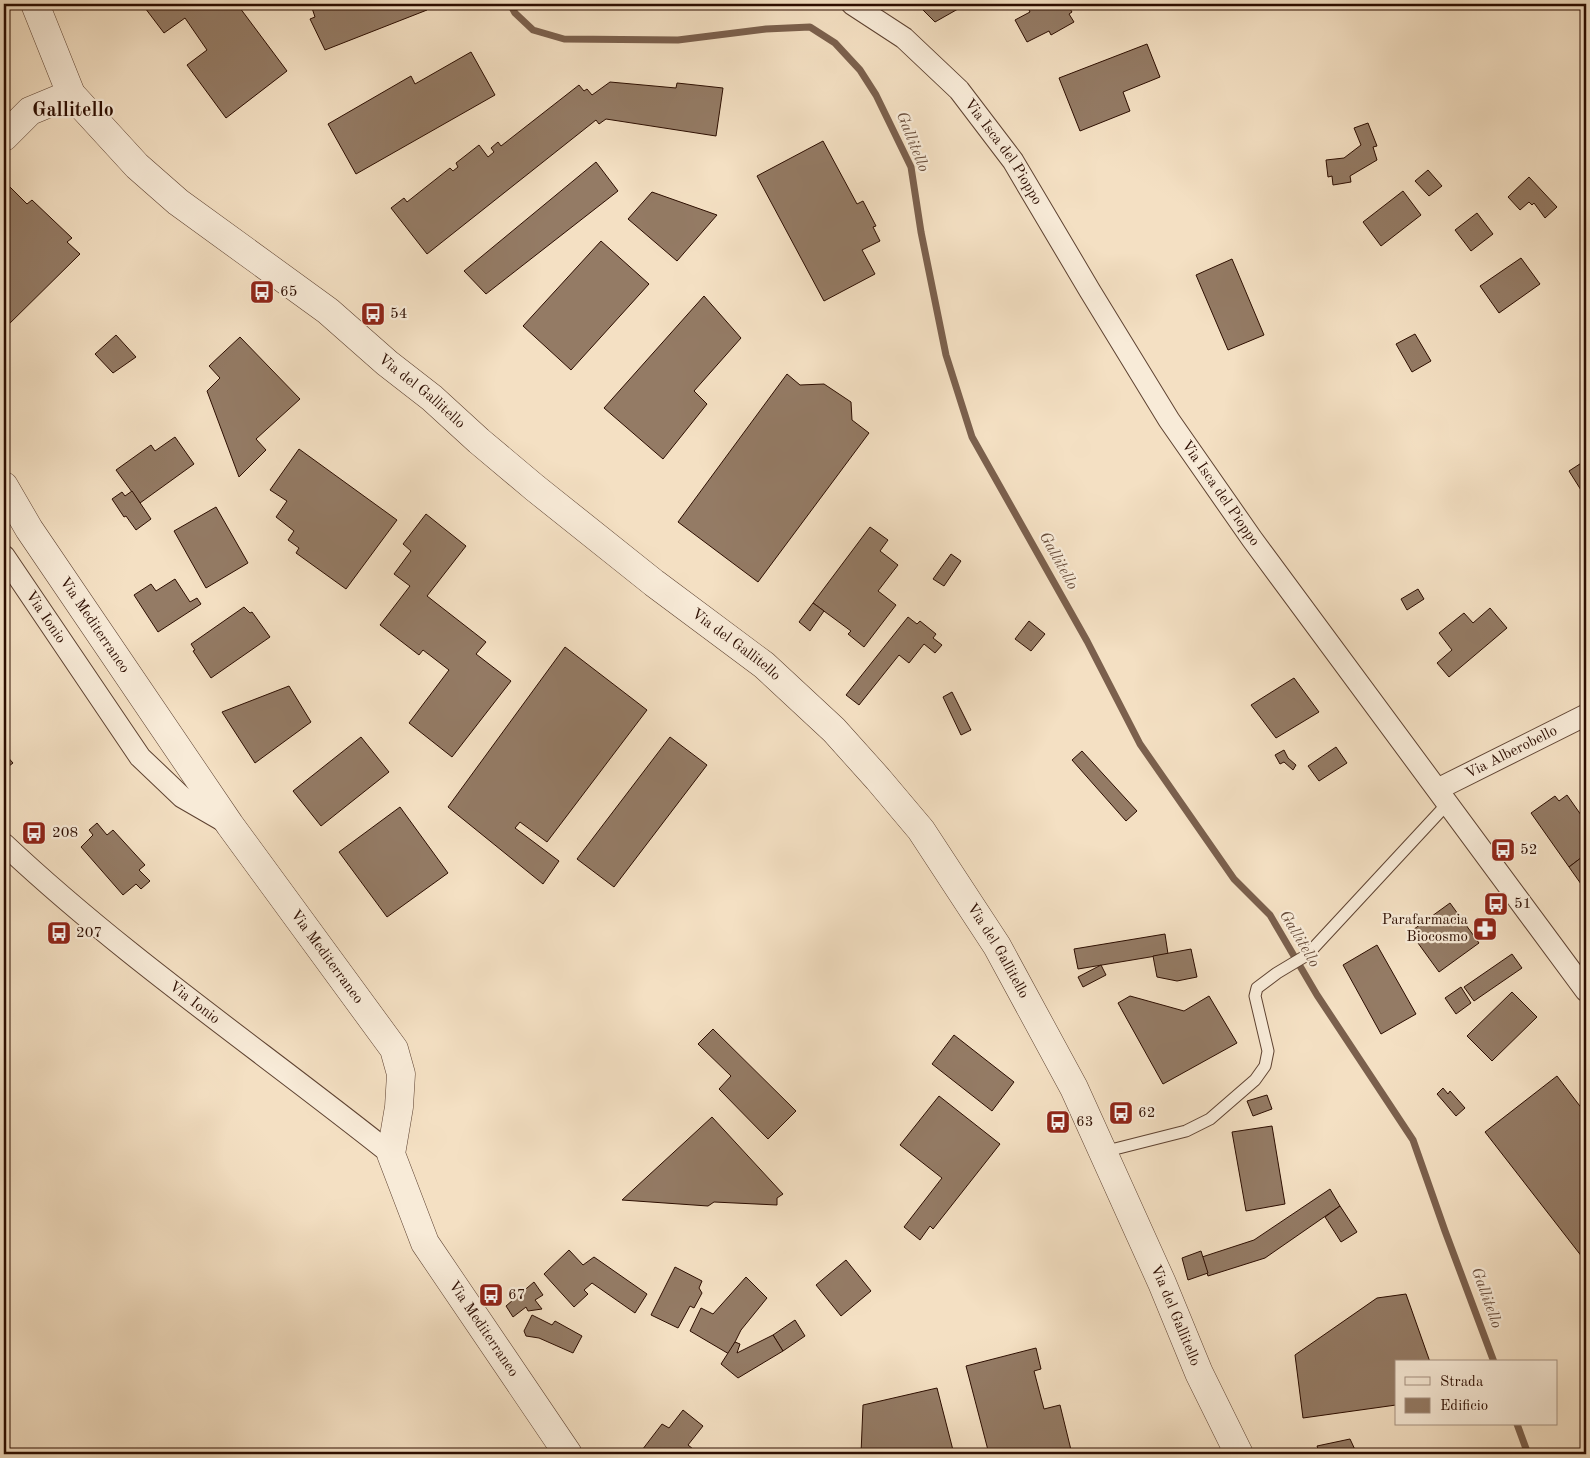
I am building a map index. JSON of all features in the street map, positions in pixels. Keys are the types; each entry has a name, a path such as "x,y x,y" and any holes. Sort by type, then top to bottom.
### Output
{"street":[{"name":"Via del Gallitello","path":"35,4 71,94 137,166 178,202 328,311 535,488 654,583 764,665 834,730 921,830 997,946 1074,1088 1162,1284 1199,1373 1239,1454"},
{"name":"Via Isca del Pioppo","path":"852,4 904,38 959,90 1014,161 1090,291 1169,420 1252,539 1586,991"},
{"path":"4,137 30,111 71,94"},
{"name":"Via Mediterraneo","path":"4,486 29,529 230,825 394,1049 401,1074 399,1107 391,1154 425,1242 568,1454"},
{"name":"Via Ionio","path":"4,556 140,758 182,797 230,825"},
{"name":"Via Alberobello","path":"1443,796 1586,715"},
{"name":"Via Ionio","path":"4,844 32,871 145,964 391,1154"}],"lane":[{"path":"1103,1152 1186,1131 1210,1119 1255,1080 1265,1066 1268,1051 1255,996 1257,988 1277,973 1307,955 1443,796"}],"building":[{"path":"142,4 237,4 287,71 226,118 187,65 207,50 185,18 164,33"},
{"path":"424,4 427,10 325,50 310,19 315,17 311,5"},
{"path":"917,4 965,4 965,5 935,22"},
{"path":"1026,4 1067,4 1072,12 1069,14 1074,22 1051,35 1049,31 1027,42 1015,20 1030,12"},
{"path":"1147,44 1160,77 1123,92 1130,111 1080,131 1059,78"},
{"path":"471,52 495,95 356,174 328,124 411,76 415,84"},
{"path":"610,82 676,88 677,83 723,88 716,136 606,119 599,124 596,120 427,254 391,208 404,198 407,202 450,168 453,171 458,167 456,163 479,145 488,157 494,152 491,148 498,142 501,146 579,85 584,91 587,89 592,95"},
{"path":"1368,123 1377,146 1373,147 1377,160 1350,176 1351,182 1333,185 1332,176 1328,177 1326,160 1344,158 1361,145 1354,128"},
{"path":"823,141 857,204 863,201 876,226 873,227 880,241 862,250 875,274 824,301 757,176"},
{"path":"596,162 618,191 486,294 464,271"},
{"path":"1428,170 1442,186 1429,196 1415,181"},
{"path":"1529,177 1557,207 1545,218 1534,203 1532,205 1529,202 1520,210 1508,197"},
{"path":"10,187 27,204 32,200 72,238 67,242 80,254 4,329 4,194"},
{"path":"1403,191 1421,215 1381,246 1363,222"},
{"path":"652,192 717,215 677,261 628,219"},
{"path":"1477,213 1493,234 1471,251 1455,230"},
{"path":"601,241 649,284 571,370 523,326"},
{"path":"1521,258 1540,284 1499,313 1480,286"},
{"path":"1232,259 1264,335 1228,350 1196,275"},
{"path":"704,296 741,338 694,391 707,404 663,459 604,408"},
{"path":"1415,334 1431,361 1412,372 1396,344"},
{"path":"116,335 136,357 113,373 95,354"},
{"path":"240,337 300,399 256,439 266,450 239,477 207,391 220,378 209,366"},
{"path":"787,374 800,385 824,384 851,402 852,420 869,433 758,582 678,522"},
{"path":"175,437 194,464 140,503 116,470 151,445 155,451"},
{"path":"299,449 397,520 346,589 296,553 299,548 288,540 294,531 276,517 287,501 270,490"},
{"path":"1586,460 1586,498 1569,471"},
{"path":"132,491 151,519 136,530 126,516 124,517 112,499 122,492 125,496"},
{"path":"216,507 248,563 206,588 174,531"},
{"path":"426,514 466,546 427,596 486,642 476,654 511,681 452,757 409,723 449,670 423,650 419,655 380,625 410,586 394,574 411,551 403,544"},
{"path":"870,527 888,540 880,551 898,565 878,591 896,605 864,647 848,634 851,631 813,603"},
{"path":"951,554 961,561 944,586 933,579"},
{"path":"175,579 190,602 197,598 201,604 158,632 134,595 151,584 156,591"},
{"path":"1418,589 1424,599 1407,610 1401,599"},
{"path":"813,603 824,611 810,631 799,622"},
{"path":"244,607 250,613 252,612 270,637 211,678 193,651 195,650 191,644"},
{"path":"1490,608 1507,628 1449,677 1437,663 1452,650 1439,633 1464,613 1473,623"},
{"path":"908,617 917,624 920,621 936,634 933,638 942,645 935,653 924,644 909,663 899,655 859,705 846,695"},
{"path":"1029,621 1045,634 1031,651 1015,639"},
{"path":"565,647 647,710 547,842 520,822 515,828 559,861 543,884 448,807"},
{"path":"1294,678 1319,712 1276,738 1251,705"},
{"path":"289,686 311,722 255,763 222,712"},
{"path":"952,692 971,730 961,735 943,697"},
{"path":"361,737 389,772 321,826 293,791"},
{"path":"670,737 707,765 614,887 577,859"},
{"path":"1336,747 1347,763 1319,781 1308,766"},
{"path":"1284,750 1288,758 1296,765 1293,770 1284,762 1280,764 1275,755"},
{"path":"1082,751 1137,811 1126,821 1072,760"},
{"path":"4,753 13,763 5,769 4,768"},
{"path":"1567,795 1586,822 1586,854 1569,867 1531,813 1555,796 1559,801"},
{"path":"400,807 448,873 387,917 339,852"},
{"path":"97,823 107,835 113,830 145,865 139,870 150,881 141,889 136,884 123,895 81,847 93,835 89,830"},
{"path":"1586,854 1586,891 1569,867"},
{"path":"1450,903 1479,943 1439,972 1410,932"},
{"path":"1165,934 1168,954 1078,969 1074,949"},
{"path":"1377,945 1416,1014 1381,1034 1343,965"},
{"path":"1191,949 1197,977 1177,981 1157,977 1153,956"},
{"path":"1512,954 1522,968 1474,1001 1464,987"},
{"path":"1101,965 1106,975 1083,987 1078,977"},
{"path":"1461,987 1471,1003 1456,1014 1445,998"},
{"path":"1512,992 1537,1017 1492,1061 1467,1036"},
{"path":"1130,996 1184,1011 1209,996 1237,1043 1163,1084 1118,1003"},
{"path":"713,1029 796,1111 768,1139 719,1089 731,1076 698,1044"},
{"path":"954,1035 1014,1082 992,1111 932,1064"},
{"path":"1557,1076 1586,1114 1586,1262 1485,1132"},
{"path":"1443,1088 1448,1094 1450,1091 1465,1108 1456,1116 1437,1094"},
{"path":"1267,1095 1272,1109 1253,1116 1247,1101"},
{"path":"939,1096 1000,1144 933,1229 930,1226 920,1240 904,1227 942,1178 900,1145"},
{"path":"712,1117 783,1194 777,1198 777,1205 714,1202 708,1206 622,1200"},
{"path":"1272,1126 1285,1204 1246,1211 1232,1132"},
{"path":"1330,1189 1340,1206 1265,1258 1208,1276 1202,1257 1254,1240"},
{"path":"1340,1206 1357,1232 1341,1242 1325,1217"},
{"path":"569,1250 583,1265 594,1257 647,1294 635,1313 592,1283 584,1290 588,1294 574,1307 544,1274"},
{"path":"1201,1251 1208,1273 1188,1280 1182,1258"},
{"path":"846,1260 871,1291 841,1316 816,1285"},
{"path":"675,1267 702,1281 699,1288 702,1293 694,1308 690,1306 678,1328 651,1315"},
{"path":"746,1277 767,1298 741,1330 729,1354 690,1331 701,1308 713,1314"},
{"path":"534,1282 543,1295 535,1300 542,1309 528,1311 526,1307 513,1317 506,1306"},
{"path":"1406,1294 1429,1360 1395,1360 1395,1405 1303,1418 1295,1355 1377,1298"},
{"path":"532,1315 552,1325 555,1321 582,1336 573,1353 539,1338 526,1336 524,1331"},
{"path":"795,1320 805,1336 783,1351 773,1335"},
{"path":"773,1335 783,1351 738,1378 721,1364 735,1342 740,1344 737,1353"},
{"path":"1036,1348 1041,1369 1034,1371 1044,1409 1060,1405 1072,1454 989,1454 966,1366"},
{"path":"937,1388 954,1454 861,1454 863,1405"},
{"path":"683,1410 703,1426 688,1445 693,1449 689,1454 639,1454 662,1424 669,1428"},
{"path":"1350,1439 1357,1454 1320,1454 1317,1446"}],"waterway":[{"name":"Gallitello","path":"510,4 515,13 533,30 564,39 678,40 766,29 810,27 835,43 860,70 876,95 911,167 921,232 946,355 972,437 1087,641 1140,744 1234,879 1270,915 1317,995 1413,1140 1493,1360"},
{"name":"Gallitello","path":"1518,1426 1528,1454"}],"place":[{"name":"65","path":"262,292"},
{"name":"54","path":"373,314"},
{"name":"208","path":"34,833"},
{"name":"52","path":"1503,850"},
{"name":"51","path":"1496,904"},
{"name":"Parafarmacia Biocosmo","path":"1485,929"},
{"name":"207","path":"59,933"},
{"name":"62","path":"1121,1113"},
{"name":"63","path":"1058,1122"},
{"name":"67","path":"491,1295"}],"district":[{"name":"Gallitello","path":"73,111"}]}
